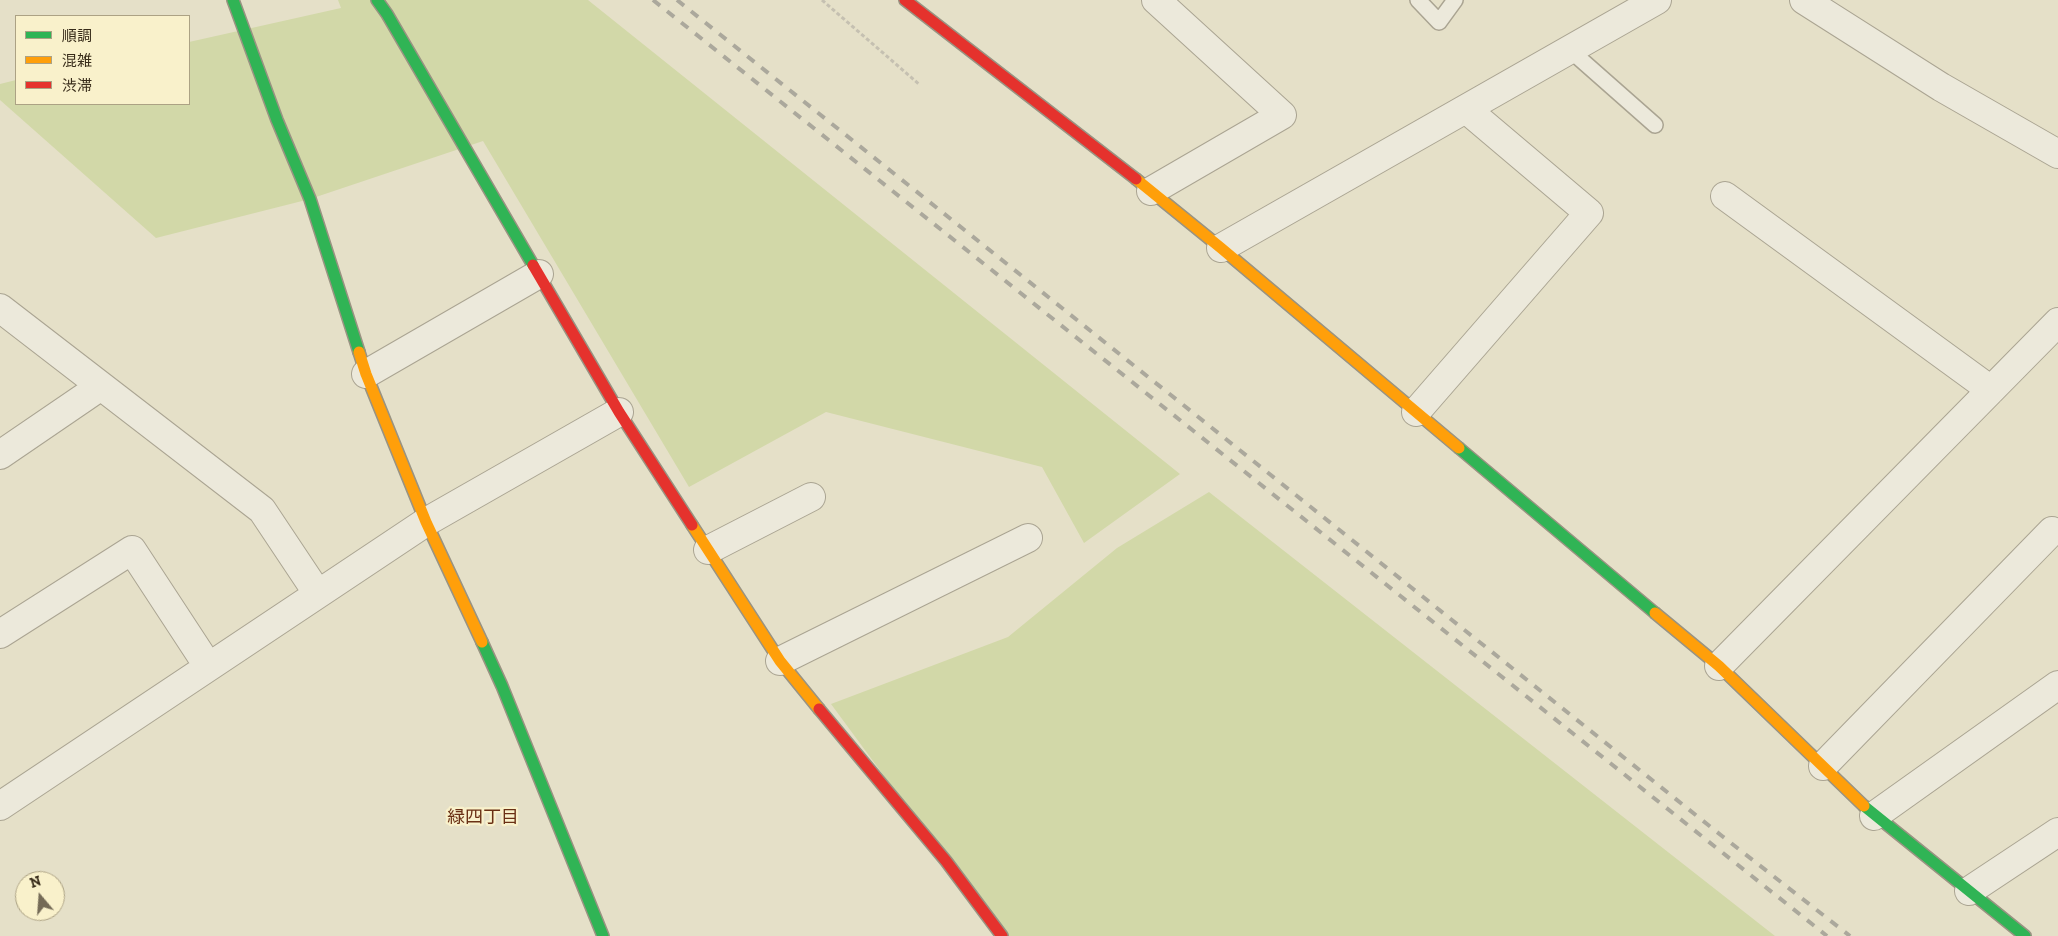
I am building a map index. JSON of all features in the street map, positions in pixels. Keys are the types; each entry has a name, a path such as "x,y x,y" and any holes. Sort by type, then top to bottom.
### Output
{"street":[{"path":"234,0 277,120 310,199 366,374 426,522 502,686 603,936"},
{"path":"377,0 387,14 620,412 780,661 946,861 1002,936"},
{"path":"904,0 1151,191 1221,248 1719,666 1874,816 2025,936"},
{"path":"1151,191 1282,115 1156,0"},
{"path":"1221,248 1657,0"},
{"path":"1804,0 1942,87 2058,154"},
{"path":"1416,412 1588,213 1466,109"},
{"path":"1725,196 1991,390"},
{"path":"366,374 539,274"},
{"path":"0,308 262,510 318,594"},
{"path":"1719,666 2058,322"},
{"path":"0,455 101,386"},
{"path":"0,806 426,522 620,412"},
{"path":"708,550 811,497"},
{"path":"1823,766 2056,532"},
{"path":"780,661 1028,538"},
{"path":"0,634 132,550 208,666"},
{"path":"1874,816 2058,686"},
{"path":"1969,891 2058,832"}],"lane":[{"path":"1418,0 1439,22 1455,0"},
{"path":"1570,50 1655,125"}],"path":[{"path":"822,0 920,84"}],"green space":[{"path":"338,0 588,0 1180,474 1084,543 1042,467 826,412 689,487 483,141 310,199 156,238 0,100 0,84 15,80 15,105 190,105 190,42 341,8"},
{"path":"1209,492 1775,936 1002,936 831,704 1008,637 1117,548"}],"railway":[{"path":"653,0 1827,936"},
{"path":"677,0 1722,836 1850,936"}],"traffic: fast":[{"path":"233,0 277,120 310,199 359,352"},
{"path":"377,0 387,14 533,265"},
{"path":"1459,448 1655,613"},
{"path":"482,642 502,686 603,936"},
{"path":"1864,806 2025,936"}],"traffic: slow":[{"path":"1136,179 1459,448"},
{"path":"359,352 366,374 426,522 482,642"},
{"path":"692,525 780,661 819,709"},
{"path":"1655,613 1719,666 1864,806"}],"traffic: jam":[{"path":"905,0 1136,179"},
{"path":"533,265 619,412 692,525"},
{"path":"819,709 946,861 1002,936"}],"district":[{"name":"緑四丁目","path":"483,818"}]}
